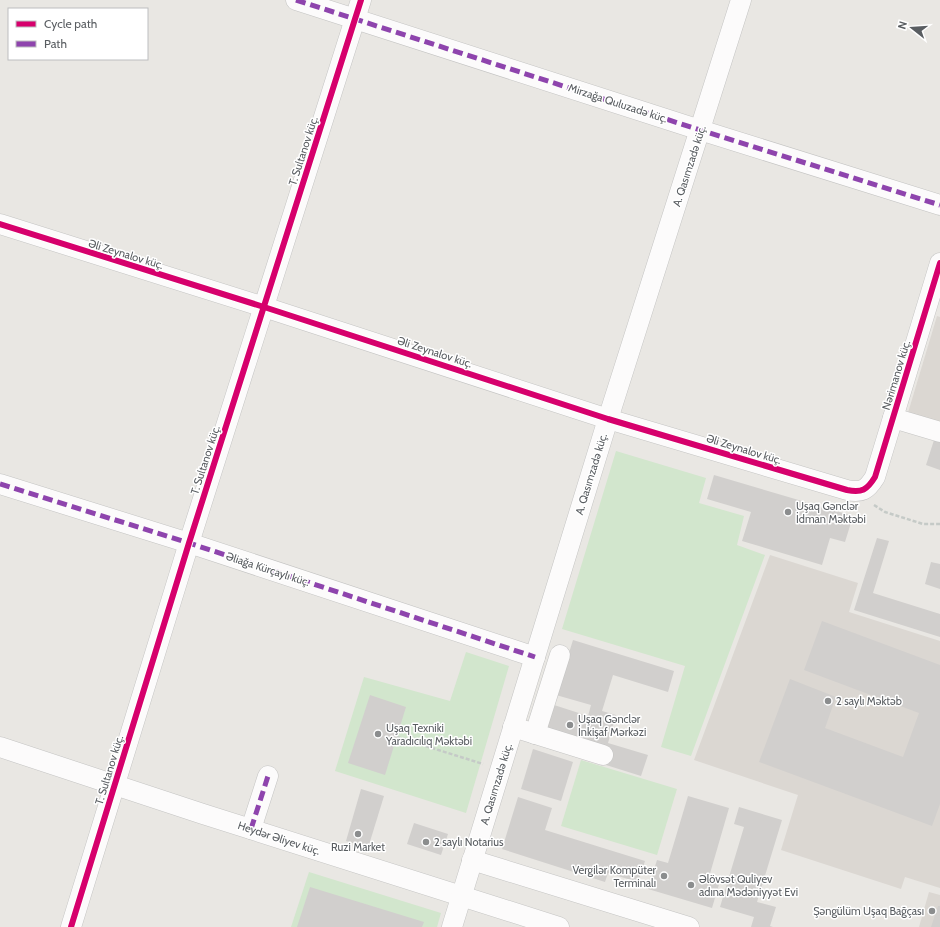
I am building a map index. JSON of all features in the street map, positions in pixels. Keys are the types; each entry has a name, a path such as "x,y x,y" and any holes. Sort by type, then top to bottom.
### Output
{"street":[{"name":"Mirzağa Quluzadə küç.","path":"296,0 700,130 940,205"},
{"name":"T. Sultanov küç.","path":"71,927 189,543 361,0"},
{"name":"A. Qasımzadə küç.","path":"452,927 608,419 741,0"},
{"name":"Əli Zeynalov küç.","path":"0,224 264,307 608,419 847,490 856,492 865,489"},
{"name":"Nərimanov küç.","path":"865,489 876,477 940,263"},
{"path":"893,418 940,432"},
{"name":"Əliağa Kürçaylı küç.","path":"0,484 189,543 535,657"},
{"path":"535,734 560,655"},
{"path":"513,727 603,755"},
{"name":"Heydər Əliyev küç.","path":"0,747 559,927"},
{"path":"251,829 268,776"},
{"path":"472,860 689,927"}],"path":[{"path":"865,489 872,503 877,508 923,524 940,524"},
{"path":"397,737 500,769"}],"shaded area":[{"path":"937,316 940,317 940,426 907,416"},
{"name":"2 saylı Məktəb","path":"770,555 858,583 849,612 940,641 940,888 905,877 901,889 781,850 798,795 694,760"},
{"name":"Şəngülüm Uşaq Bağçası","path":"929,892 940,895 940,927 919,927"}],"green space":[{"path":"616,451 706,478 699,503 744,516 737,545 765,555 691,756 661,747 685,666 562,629"},
{"path":"466,652 509,666 466,813 335,771 364,677 450,701"},
{"path":"581,760 677,789 657,855 561,826"},
{"path":"309,872 441,913 437,927 291,927"}],"building":[{"path":"935,437 940,439 940,470 926,465"},
{"path":"714,475 853,516 845,542 830,538 822,565 742,541 751,512 707,499"},
{"path":"877,538 889,541 873,593 940,614 940,637 854,610"},
{"path":"931,562 940,564 940,589 925,584"},
{"path":"822,621 940,665 940,804 932,826 759,762 790,679 836,697 825,728 903,757 919,713 804,670"},
{"path":"573,640 674,671 668,692 613,675 602,711 616,715 608,743 648,755 641,776 606,765 611,748 544,728 551,704 588,716 591,705 556,695"},
{"path":"370,695 406,707 385,775 348,763"},
{"path":"533,749 573,762 561,801 521,789"},
{"path":"361,789 384,796 368,848 346,841"},
{"path":"688,796 729,808 709,877 720,881 712,908 648,889 657,860 668,863"},
{"path":"518,797 552,808 545,830 645,861 638,882 608,873 605,882 502,849"},
{"path":"739,807 782,820 757,902 776,907 770,926 773,927 751,927 754,917 720,907 744,827 734,824"},
{"path":"414,823 448,834 441,855 407,844"},
{"path":"310,887 424,922 422,927 297,927"},
{"path":"938,906 940,906 940,927 931,927"}],"marked path":[{"path":"296,0 700,130 940,205"},
{"path":"0,484 189,543 535,657"},
{"path":"251,829 268,776"}],"cycle path":[{"path":"71,927 189,543 361,0"},
{"path":"0,224 264,307 608,419 847,490 857,491 867,488 875,477 940,263"}],"place":[{"name":"Uşaq Gənclər İdman Məktəbi","path":"788,512"},
{"name":"2 saylı Məktəb","path":"828,701"},
{"name":"Uşaq Gənclər İnkişaf Mərkəzi","path":"570,725"},
{"name":"Uşaq Texniki Yaradıcılıq Məktəbi","path":"378,734"},
{"name":"Ruzi Market","path":"358,834"},
{"name":"2 saylı Notarius","path":"426,842"},
{"name":"Vergilər Kompüter Terminalı","path":"664,876"},
{"name":"Əlövsət Quliyev adına Mədəniyyət Evi","path":"691,885"},
{"name":"Şəngülüm Uşaq Bağçası","path":"932,911"}]}
